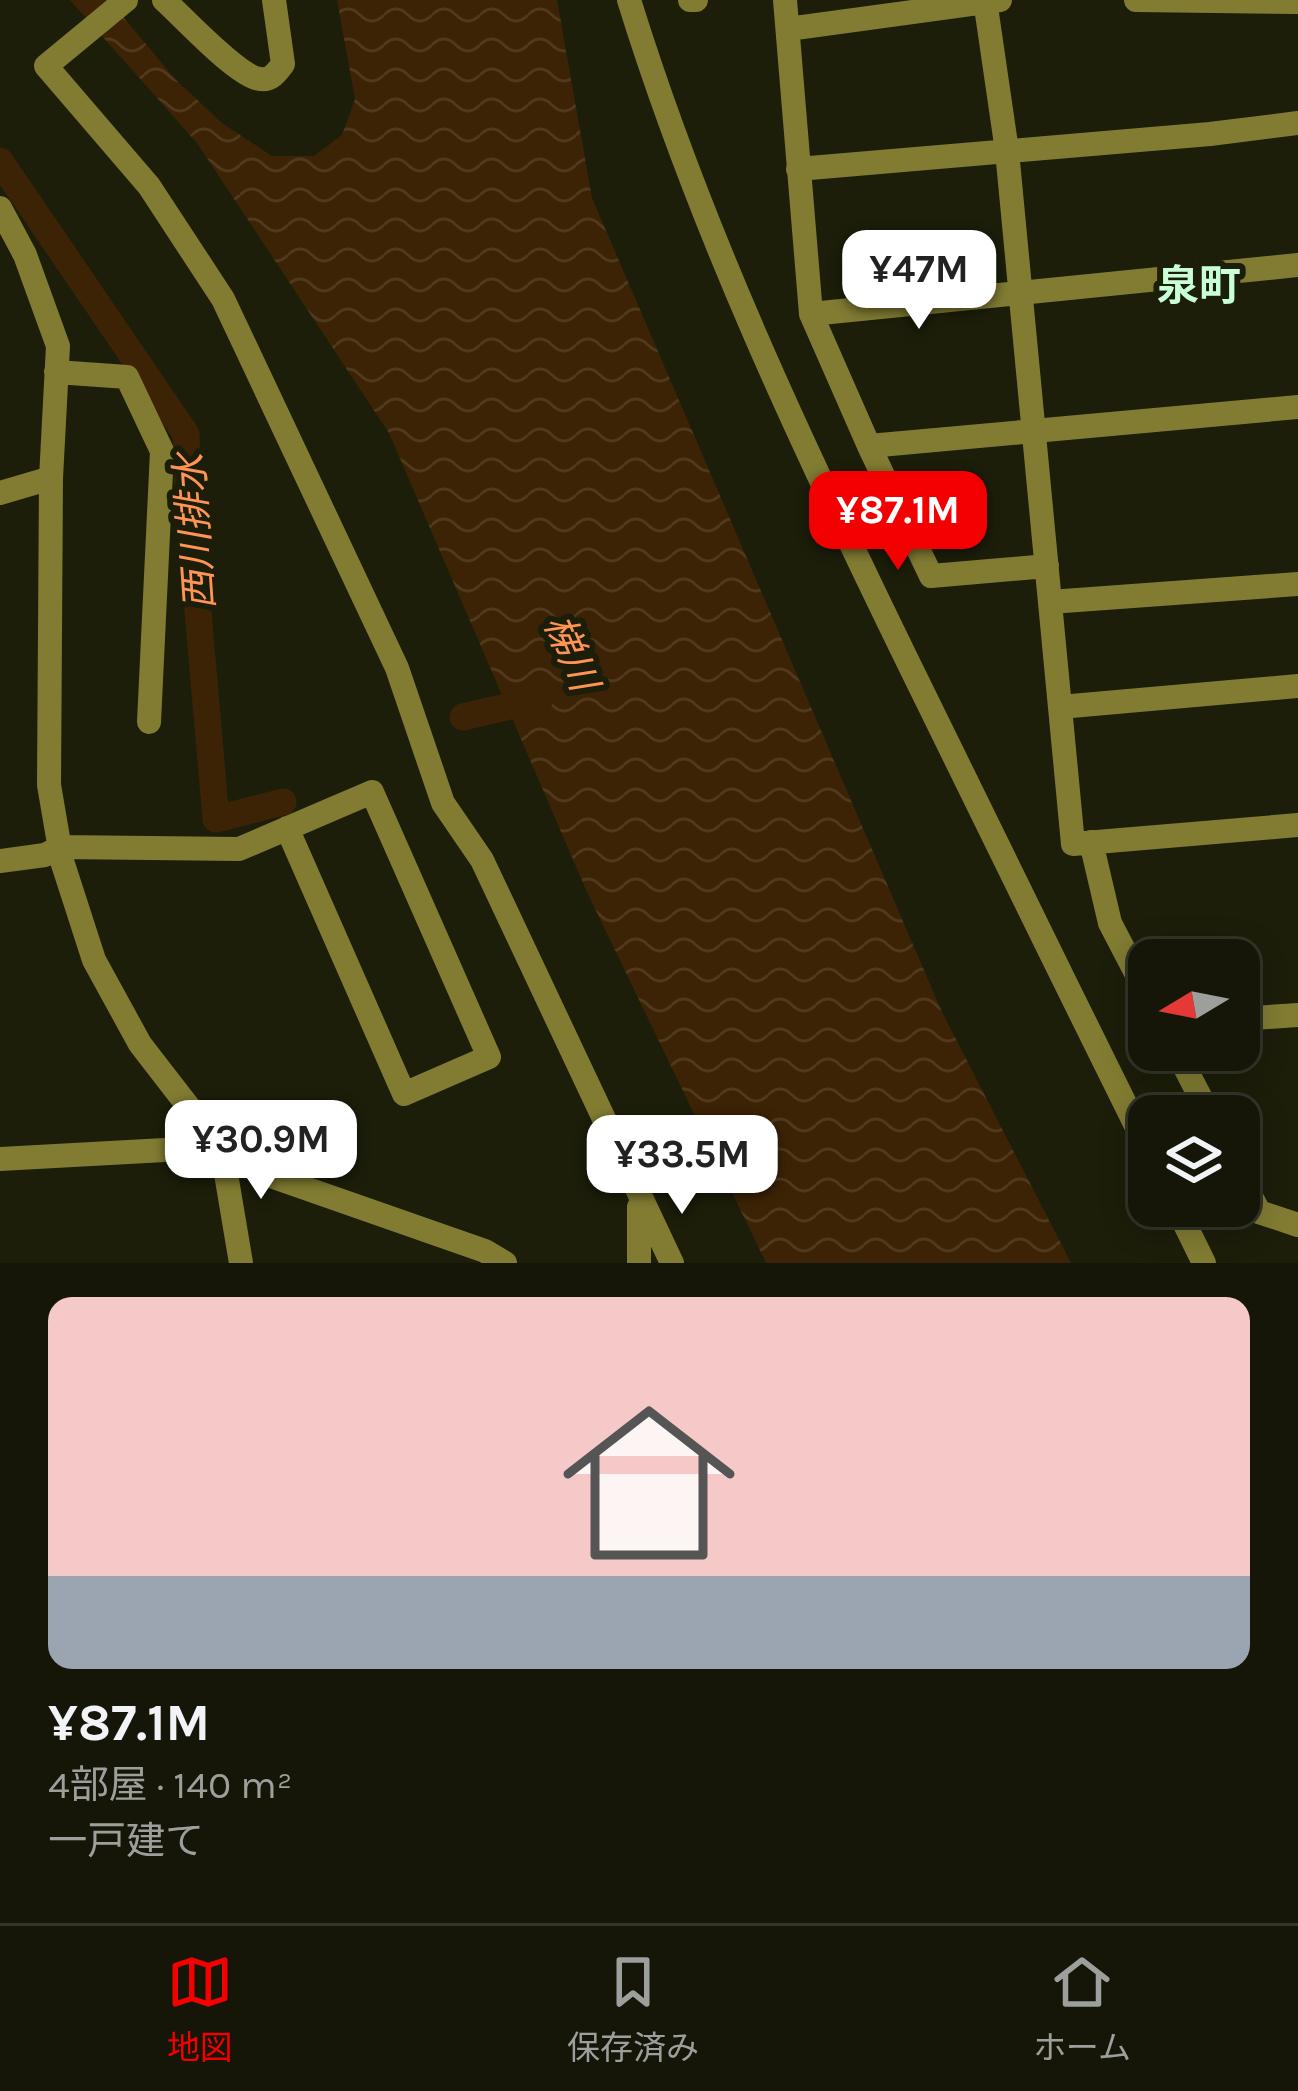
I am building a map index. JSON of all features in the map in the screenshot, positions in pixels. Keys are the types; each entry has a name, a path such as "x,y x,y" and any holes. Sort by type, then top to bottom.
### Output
{"street":[{"path":"126,0 46,66 149,186 223,299 397,668 443,803 482,860 672,1263"},
{"path":"164,0 236,68 258,80 271,77 283,64 274,0"},
{"path":"629,0 656,88 718,250 836,514 1128,1109"},
{"path":"785,0 811,314 869,446 931,576 1047,566"},
{"path":"985,0 1007,152 1073,844 1298,825"},
{"path":"788,29 1001,0"},
{"path":"1136,0 1298,2"},
{"path":"798,169 1298,123"},
{"path":"0,208 7,239 25,255 58,346 51,478 49,785 60,847 94,960 140,1044 214,1142 262,1173 485,1251 505,1263"},
{"path":"811,314 1298,265"},
{"path":"56,372 127,377 162,451 149,722"},
{"path":"869,446 1298,407"},
{"path":"0,493 51,478"},
{"path":"1050,602 1298,584"},
{"path":"1060,707 1298,686"},
{"path":"0,861 45,855 60,847 239,849 287,828 372,792 489,1057 404,1094 287,828"},
{"path":"1091,842 1110,922 1128,957"},
{"path":"1260,1018 1298,1015"},
{"path":"0,1159 183,1149 214,1142"},
{"path":"214,1142 242,1263"},
{"path":"639,1263 640,1199"},
{"path":"1260,1212 1293,1220"},
{"path":"1186,1227 1204,1263"}],"water":[{"name":"梯川","path":"70,0 109,0 175,79 222,123 272,156 314,156 342,135 355,99 337,0 557,0 592,198 942,1012 1071,1263 766,1263 587,892 389,433 197,143"}],"waterway":[{"name":"西川排水","path":"0,161 186,434 216,819 283,802"},
{"name":"西川排水","path":"463,717 540,699"}],"district":[{"name":"泉町","path":"1199,285"}]}
